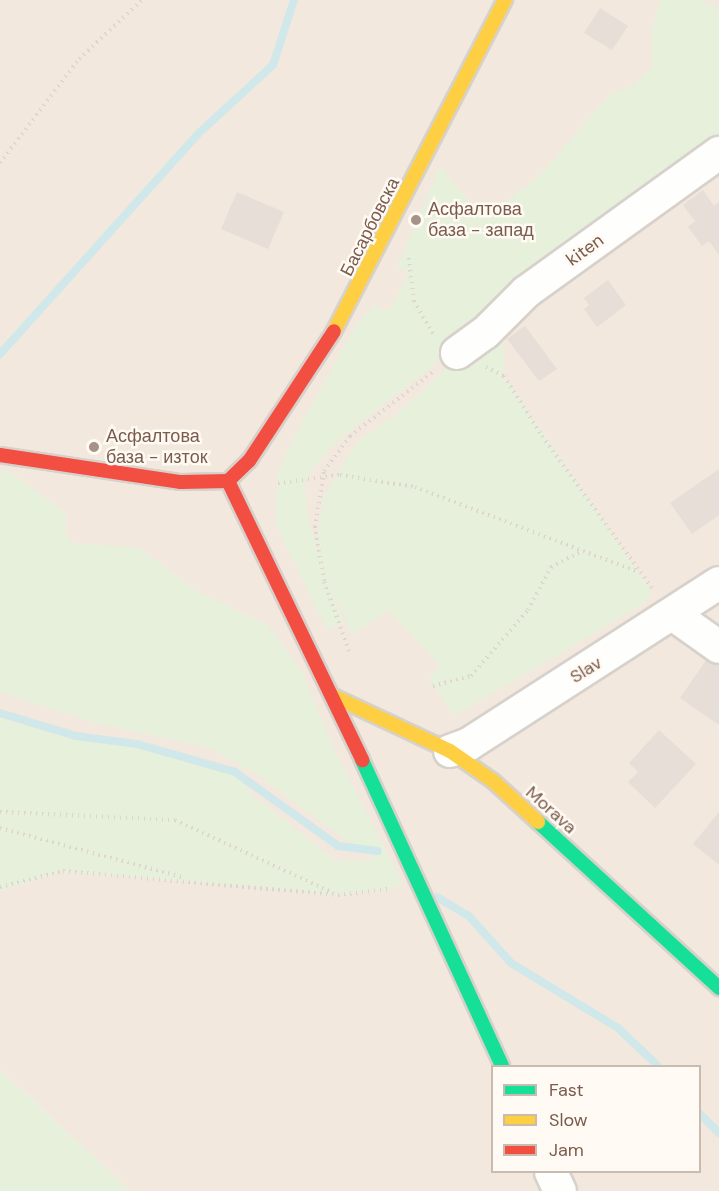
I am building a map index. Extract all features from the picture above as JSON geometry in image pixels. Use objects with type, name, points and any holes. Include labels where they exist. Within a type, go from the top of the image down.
[{"type":"street","name":"Басарбовска","points":[[228,481],[249,460],[306,379],[364,279],[505,0]]},
{"type":"street","name":"kiten","points":[[457,353],[485,333],[526,292],[719,153]]},
{"type":"street","points":[[0,455],[182,482],[228,481],[333,696],[502,1065]]},
{"type":"street","name":"Slav","points":[[450,751],[469,744],[674,615],[719,583]]},
{"type":"street","points":[[674,615],[719,647]]},
{"type":"street","name":"Morava","points":[[333,696],[450,751],[501,788],[719,988]]},
{"type":"street","points":[[551,1173],[560,1191]]},
{"type":"path","points":[[0,162],[80,59],[142,0]]},
{"type":"path","points":[[409,255],[410,284],[421,315],[437,339],[457,353],[504,376],[637,572],[674,615]]},
{"type":"path","points":[[349,651],[324,581],[315,527],[323,477],[350,436],[457,353]]},
{"type":"path","points":[[278,483],[340,475],[415,487],[637,572]]},
{"type":"path","points":[[433,686],[471,676],[528,610],[551,567],[581,551]]},
{"type":"path","points":[[0,812],[175,820],[338,895]]},
{"type":"path","points":[[0,828],[194,880]]},
{"type":"path","points":[[0,887],[63,871],[194,880],[338,895],[386,890],[415,879]]},
{"type":"shaded area","points":[[0,0],[719,0],[719,1191],[131,1191],[0,1070]]},
{"type":"green space","points":[[660,0],[699,0],[719,8],[719,153],[511,303],[467,320],[433,366],[342,437],[313,468],[304,484],[308,520],[344,624],[326,628],[275,522],[278,471],[295,435],[359,321],[375,305],[388,311],[397,296],[408,273],[397,267],[440,166],[480,214],[511,198],[540,175],[608,96],[634,85],[652,66],[652,31]]},
{"type":"green space","points":[[503,313],[504,376],[652,592],[644,604],[453,716],[429,677],[440,665],[388,610],[352,635],[328,578],[317,540],[324,496],[357,442],[402,410]]},
{"type":"green space","points":[[0,470],[10,472],[66,513],[66,534],[72,543],[140,548],[196,591],[268,625],[301,670],[332,745],[403,884],[386,890],[338,895],[63,871],[0,892],[0,713],[76,736],[138,744],[235,772],[251,794],[336,861],[375,861],[259,776],[210,748],[96,723],[0,692]]},
{"type":"green space","points":[[0,1070],[131,1191],[0,1191]]},
{"type":"building","points":[[600,8],[628,26],[612,50],[584,33]]},
{"type":"building","points":[[703,190],[714,206],[719,202],[719,255],[709,241],[702,246],[688,227],[695,221],[683,205]]},
{"type":"building","points":[[237,192],[284,212],[268,249],[221,229]]},
{"type":"building","points":[[608,280],[626,305],[597,327],[584,309],[589,305],[584,298]]},
{"type":"building","points":[[525,326],[557,369],[539,381],[507,339]]},
{"type":"building","points":[[719,469],[719,515],[692,534],[670,503]]},
{"type":"building","points":[[706,660],[719,665],[719,725],[680,698]]},
{"type":"building","points":[[659,730],[696,764],[655,808],[628,782],[638,772],[629,763]]},
{"type":"building","points":[[719,812],[719,865],[693,844]]},
{"type":"waterway","points":[[0,354],[199,133],[273,65],[294,0]]},
{"type":"waterway","points":[[0,713],[76,736],[137,744],[235,772],[338,846],[378,851]]},
{"type":"waterway","points":[[437,897],[469,916],[511,963],[618,1028],[657,1065]]},
{"type":"waterway","points":[[701,1115],[719,1133]]},
{"type":"traffic: fast","points":[[362,760],[502,1065]]},
{"type":"traffic: fast","points":[[538,822],[719,988]]},
{"type":"traffic: slow","points":[[334,331],[505,0]]},
{"type":"traffic: slow","points":[[333,696],[450,751],[493,781],[538,822]]},
{"type":"traffic: jam","points":[[0,455],[181,482],[228,481],[249,461],[334,331]]},
{"type":"traffic: jam","points":[[228,481],[362,760]]},
{"type":"place","name":"Асфалтова база - запад","points":[[416,220]]},
{"type":"place","name":"Асфалтова база - изток","points":[[94,447]]}]
